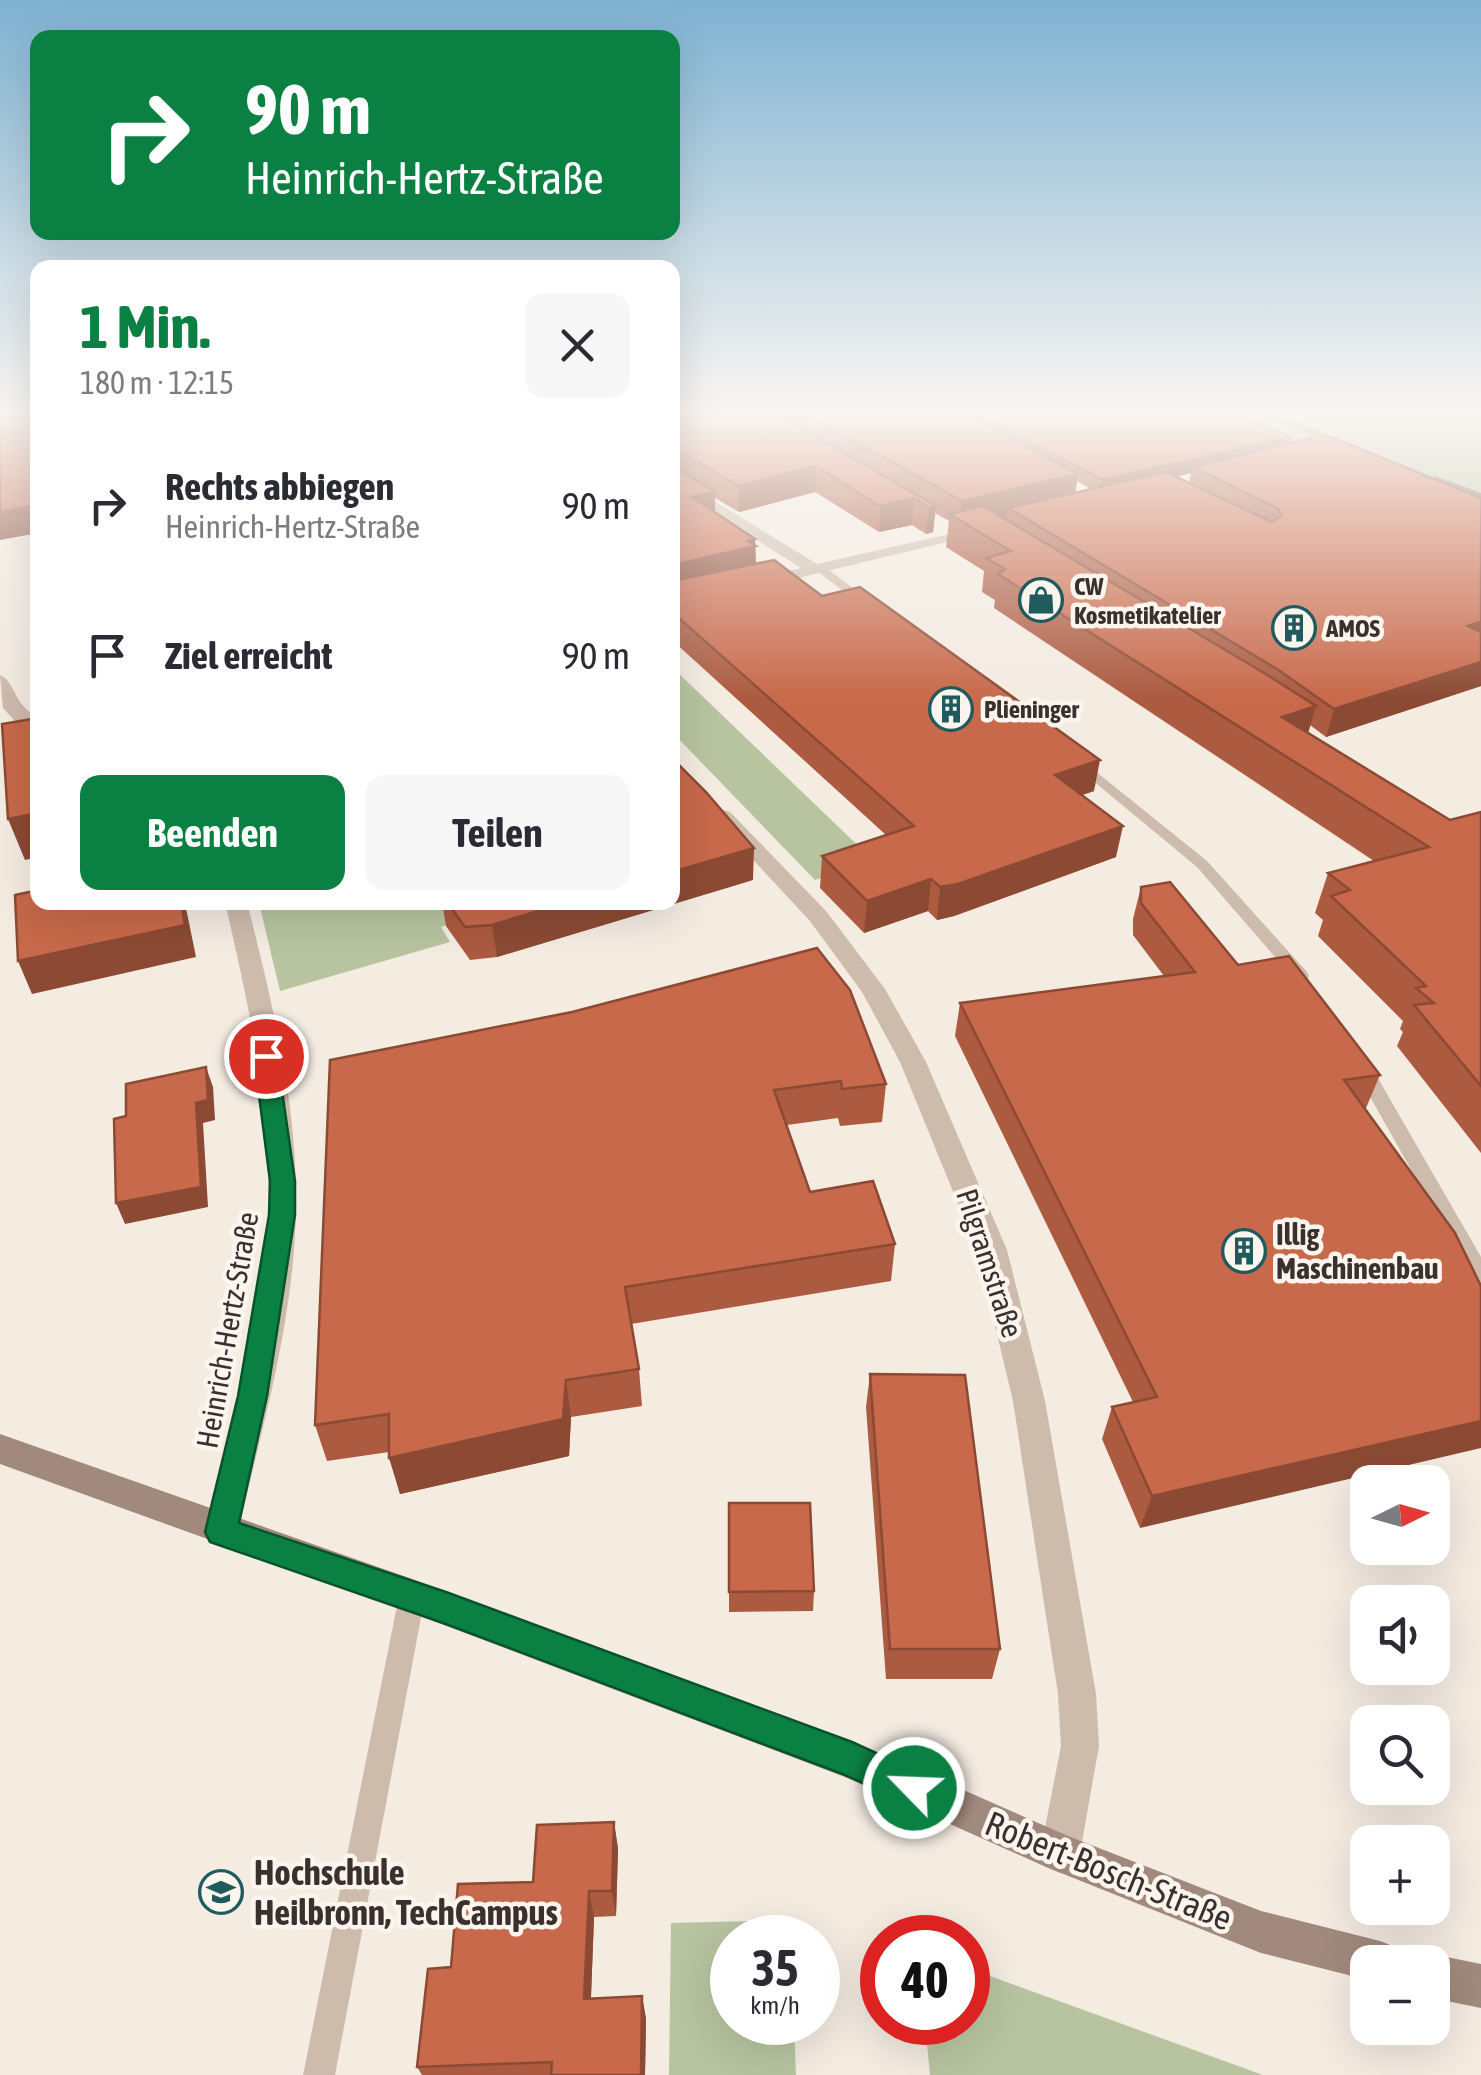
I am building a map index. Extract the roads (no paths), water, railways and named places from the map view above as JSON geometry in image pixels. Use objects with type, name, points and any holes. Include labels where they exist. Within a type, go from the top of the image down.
[{"type":"street","points":[[714,506],[818,569]]},
{"type":"street","points":[[943,528],[959,537]]},
{"type":"street","points":[[744,586],[984,531],[1001,542]]},
{"type":"street","points":[[0,680],[8,706],[30,721]]},
{"type":"street","name":"Pilgramstraße","points":[[699,790],[818,916],[872,989],[912,1062],[992,1250],[1029,1401],[1077,1694],[1080,1746],[1060,1853]]},
{"type":"street","name":"Heinrich-Hertz-Straße","points":[[221,1532],[252,1396],[282,1215],[283,1181],[273,1094],[238,910]]},
{"type":"street","name":"Robert-Bosch-Straße","points":[[0,1449],[221,1532],[412,1596],[852,1760],[1060,1853],[1261,1932],[1350,1954]]},
{"type":"street","points":[[1450,1980],[1481,1986]]},
{"type":"lane","points":[[818,569],[877,611]]},
{"type":"lane","points":[[1063,750],[1161,826],[1202,864],[1275,943],[1314,994]]},
{"type":"lane","points":[[1352,1051],[1481,1276]]},
{"type":"lane","points":[[319,2075],[412,1596]]},
{"type":"place","name":"CW Kosmetikatelier","points":[[1041,600]]},
{"type":"place","name":"AMOS","points":[[1294,628]]},
{"type":"place","name":"Plieninger","points":[[951,709]]},
{"type":"place","name":"Illig Maschinenbau","points":[[1244,1251]]},
{"type":"place","name":"Hochschule Heilbronn, TechCampus","points":[[221,1892]]}]
